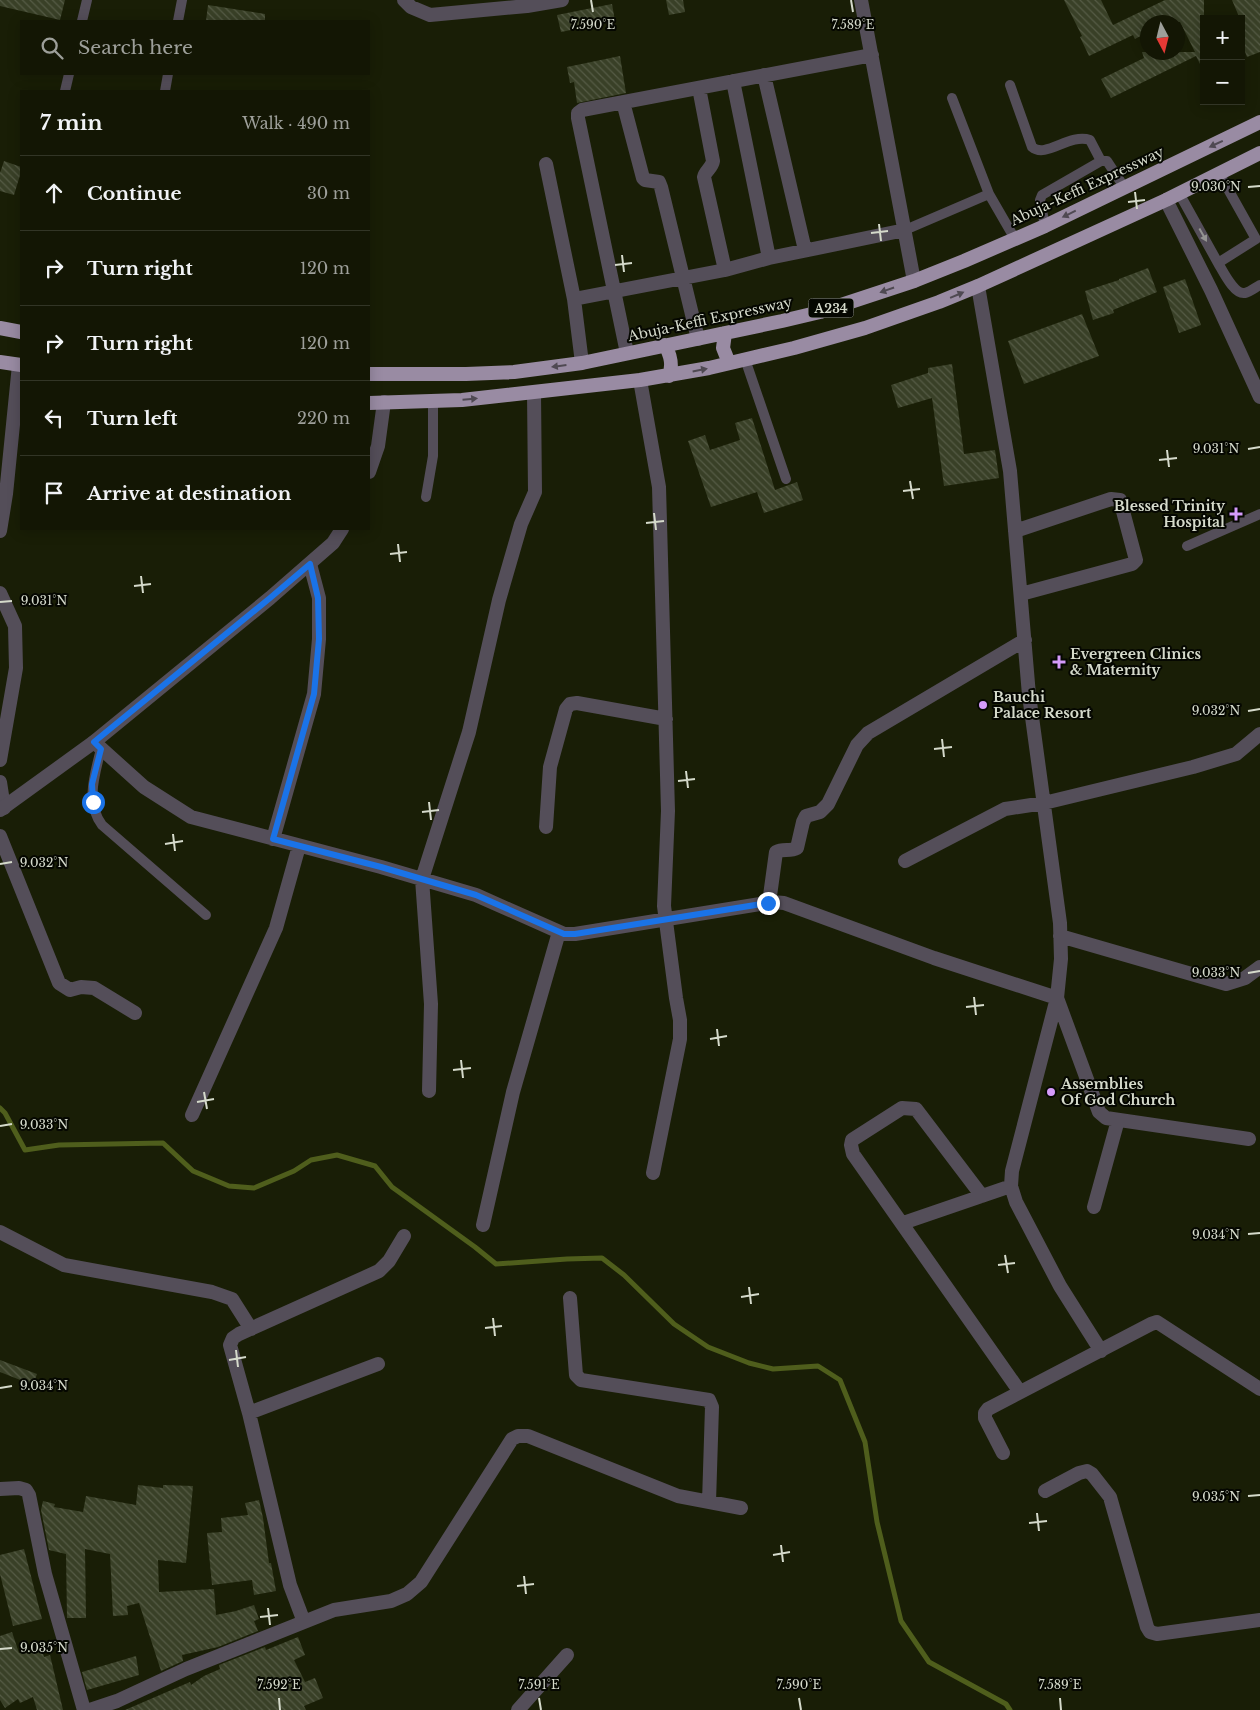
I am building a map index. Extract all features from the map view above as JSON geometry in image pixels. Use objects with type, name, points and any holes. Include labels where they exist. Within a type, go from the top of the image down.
[{"type":"highway","name":"Abuja-Keffi Expressway","points":[[370,374],[514,372],[582,363],[820,312],[914,281],[1015,239],[1260,122]]},
{"type":"highway","name":"A234","points":[[370,403],[462,400],[640,380],[669,376],[794,348],[865,328],[978,286],[1166,200],[1260,153]]},
{"type":"highway","points":[[0,328],[20,332]]},
{"type":"highway","points":[[725,333],[723,348],[729,363]]},
{"type":"highway","points":[[665,346],[672,368],[669,376]]},
{"type":"highway","points":[[0,362],[20,365]]},
{"type":"street","points":[[408,4],[430,15],[527,6],[562,0]]},
{"type":"street","points":[[861,0],[914,281]]},
{"type":"street","points":[[627,353],[578,113],[582,110],[872,55]]},
{"type":"street","points":[[764,76],[805,250]]},
{"type":"street","points":[[733,81],[769,258]]},
{"type":"street","points":[[699,88],[713,161],[704,177],[725,270]]},
{"type":"street","points":[[623,102],[643,178],[659,182],[698,339]]},
{"type":"street","points":[[546,164],[574,299],[582,363]]},
{"type":"street","points":[[1166,200],[1211,290],[1260,397]]},
{"type":"street","points":[[574,299],[683,279],[805,250],[905,230]]},
{"type":"street","points":[[978,286],[1010,471],[1029,695],[1060,922],[1062,959],[1057,998],[1012,1171],[1012,1186],[1016,1202],[1056,1277],[1100,1351]]},
{"type":"street","points":[[0,531],[6,494],[20,365]]},
{"type":"street","points":[[640,380],[659,487],[668,811],[664,906],[680,1020],[680,1030],[653,1173]]},
{"type":"street","points":[[429,1091],[431,1004],[422,879],[469,732],[499,600],[521,524],[534,492],[534,393]]},
{"type":"street","points":[[370,469],[378,446],[384,402]]},
{"type":"street","points":[[1015,531],[1117,498],[1120,500],[1136,560],[1132,564],[1020,594]]},
{"type":"street","points":[[0,782],[2,809],[97,746],[310,564],[333,543],[341,530]]},
{"type":"street","points":[[273,839],[314,694],[319,639],[318,598],[310,564]]},
{"type":"street","points":[[0,593],[15,626],[16,668],[0,760]]},
{"type":"street","points":[[768,903],[776,852],[781,849],[793,851],[797,848],[802,822],[806,816],[820,812],[828,804],[857,745],[868,733],[1025,640]]},
{"type":"street","points":[[546,827],[550,767],[566,709],[570,704],[577,703],[666,719]]},
{"type":"street","points":[[905,861],[1005,809],[1044,803],[1193,768],[1236,754],[1260,734]]},
{"type":"street","points":[[97,746],[144,787],[191,817],[476,895],[564,934],[575,934],[768,903],[784,903],[934,958],[1057,998]]},
{"type":"street","points":[[0,836],[59,982],[70,990],[94,988],[135,1013]]},
{"type":"street","points":[[192,1116],[276,928],[299,846]]},
{"type":"street","points":[[483,1224],[513,1092],[559,932]]},
{"type":"street","points":[[1060,936],[1226,984],[1245,978],[1260,967]]},
{"type":"street","points":[[1057,998],[1099,1112],[1106,1118],[1249,1139]]},
{"type":"street","points":[[982,1196],[916,1109],[902,1108],[852,1140],[851,1145],[854,1154],[1020,1392]]},
{"type":"street","points":[[1094,1207],[1118,1120]]},
{"type":"street","points":[[903,1223],[1012,1186]]},
{"type":"street","points":[[0,1232],[64,1265],[212,1292],[232,1299],[251,1329]]},
{"type":"street","points":[[304,1622],[290,1586],[249,1413],[230,1345],[233,1338],[251,1329],[379,1271],[389,1262],[404,1236]]},
{"type":"street","points":[[570,1298],[576,1376],[581,1380],[709,1400],[712,1407],[709,1502]]},
{"type":"street","points":[[1003,1453],[985,1418],[985,1413],[988,1410],[1157,1322],[1260,1389]]},
{"type":"street","points":[[249,1413],[378,1364]]},
{"type":"street","points":[[90,1710],[117,1701],[186,1669],[334,1610],[391,1601],[407,1594],[421,1582],[512,1439],[518,1436],[528,1436],[678,1496],[741,1508]]},
{"type":"street","points":[[1045,1491],[1078,1473],[1087,1471],[1092,1474],[1110,1497],[1150,1632],[1157,1634],[1260,1620]]},
{"type":"street","points":[[0,1489],[19,1488],[26,1490],[28,1495],[45,1574],[84,1710]]},
{"type":"street","points":[[518,1710],[567,1656]]},
{"type":"lane","points":[[82,20],[87,0]]},
{"type":"lane","points":[[178,20],[182,0]]},
{"type":"lane","points":[[65,90],[69,75]]},
{"type":"lane","points":[[165,90],[168,75]]},
{"type":"lane","points":[[1010,86],[1032,146],[1036,150],[1044,151],[1075,138],[1083,138],[1090,140],[1101,161]]},
{"type":"lane","points":[[952,98],[989,194],[1015,239]]},
{"type":"lane","points":[[1045,226],[1040,200],[1042,194],[1101,161],[1107,161],[1124,187]]},
{"type":"lane","points":[[1218,263],[1258,243],[1219,173]]},
{"type":"lane","points":[[1179,192],[1218,263],[1235,289],[1245,293],[1260,285]]},
{"type":"lane","points":[[905,230],[989,194]]},
{"type":"lane","points":[[745,360],[786,479]]},
{"type":"lane","points":[[426,497],[432,456],[433,401]]},
{"type":"lane","points":[[1187,546],[1260,514]]},
{"type":"lane","points":[[97,746],[92,784],[96,816],[102,825],[206,915]]},
{"type":"building","points":[[0,0],[65,0],[60,20],[0,6]]},
{"type":"building","points":[[666,0],[683,0],[685,12],[669,15]]},
{"type":"building","points":[[1064,0],[1101,0],[1113,25],[1165,0],[1204,0],[1204,15],[1200,15],[1200,64],[1196,56],[1111,98],[1101,79],[1140,60],[1185,60],[1185,52],[1195,52],[1185,32],[1185,15],[1140,15],[1140,36],[1135,39],[1133,35],[1089,56],[1080,37],[1082,36]]},
{"type":"building","points":[[1232,0],[1260,0],[1260,52],[1247,57],[1245,52],[1245,15],[1238,15]]},
{"type":"building","points":[[612,4],[615,21],[561,32],[557,15]]},
{"type":"building","points":[[208,5],[265,14],[265,20],[206,20]]},
{"type":"building","points":[[620,56],[626,93],[577,103],[574,82],[570,83],[567,67]]},
{"type":"building","points":[[4,161],[20,167],[20,175],[14,195],[0,191],[0,173]]},
{"type":"building","points":[[1148,268],[1157,292],[1113,310],[1114,313],[1093,320],[1085,291]]},
{"type":"building","points":[[1185,279],[1201,325],[1179,333],[1163,287]]},
{"type":"building","points":[[1082,314],[1099,356],[1024,384],[1008,341]]},
{"type":"building","points":[[952,364],[964,454],[995,450],[999,478],[944,486],[932,398],[898,408],[891,385],[928,373],[928,368]]},
{"type":"building","points":[[752,418],[775,490],[797,482],[803,500],[764,513],[757,492],[711,507],[688,441],[705,435],[710,450],[740,440],[735,423]]},
{"type":"building","points":[[0,1360],[37,1374],[33,1385],[0,1372]]},
{"type":"building","points":[[138,1485],[163,1488],[163,1485],[193,1486],[186,1563],[158,1560],[159,1592],[214,1589],[216,1615],[254,1605],[259,1619],[254,1621],[258,1631],[218,1647],[182,1655],[183,1661],[161,1671],[139,1603],[127,1606],[128,1615],[113,1616],[110,1554],[85,1549],[86,1618],[67,1618],[66,1554],[49,1550],[41,1510],[43,1501],[55,1504],[54,1507],[83,1512],[86,1496],[136,1505]]},
{"type":"building","points":[[259,1500],[269,1563],[271,1563],[276,1591],[254,1595],[252,1580],[212,1585],[207,1533],[222,1532],[221,1518],[248,1515],[245,1503]]},
{"type":"building","points":[[24,1549],[42,1619],[13,1626],[0,1574],[0,1555]]},
{"type":"building","points":[[12,1632],[19,1653],[41,1647],[44,1657],[50,1655],[63,1710],[37,1710],[33,1697],[20,1703],[18,1699],[5,1708],[0,1700],[0,1636]]},
{"type":"building","points":[[298,1637],[305,1655],[294,1660],[305,1682],[315,1678],[323,1698],[304,1706],[306,1710],[125,1710],[190,1682],[191,1685],[204,1676],[220,1669],[219,1665],[265,1647],[266,1650]]},
{"type":"building","points":[[136,1656],[139,1675],[87,1690],[82,1672]]},
{"type":"waterway","points":[[0,1108],[5,1113],[25,1150],[59,1145],[163,1143],[193,1171],[229,1186],[254,1188],[294,1171],[311,1160],[337,1155],[375,1166],[392,1187],[496,1264],[602,1258],[624,1275],[674,1324],[708,1347],[749,1363],[773,1369],[818,1366],[840,1380],[865,1442],[877,1522],[901,1621],[929,1662],[1006,1704],[1010,1710]]},
{"type":"place","name":"Blessed Trinity Hospital","points":[[1236,514]]},
{"type":"place","name":"Evergreen Clinics & Maternity","points":[[1059,662]]},
{"type":"place","name":"Bauchi Palace Resort","points":[[983,705]]},
{"type":"place","name":"Assemblies Of God Church","points":[[1051,1092]]},
{"type":"route","points":[[93,802],[92,784],[101,749],[94,742],[310,564],[318,598],[319,639],[314,694],[273,839],[381,867],[476,895],[564,934],[575,934],[768,903]]}]
